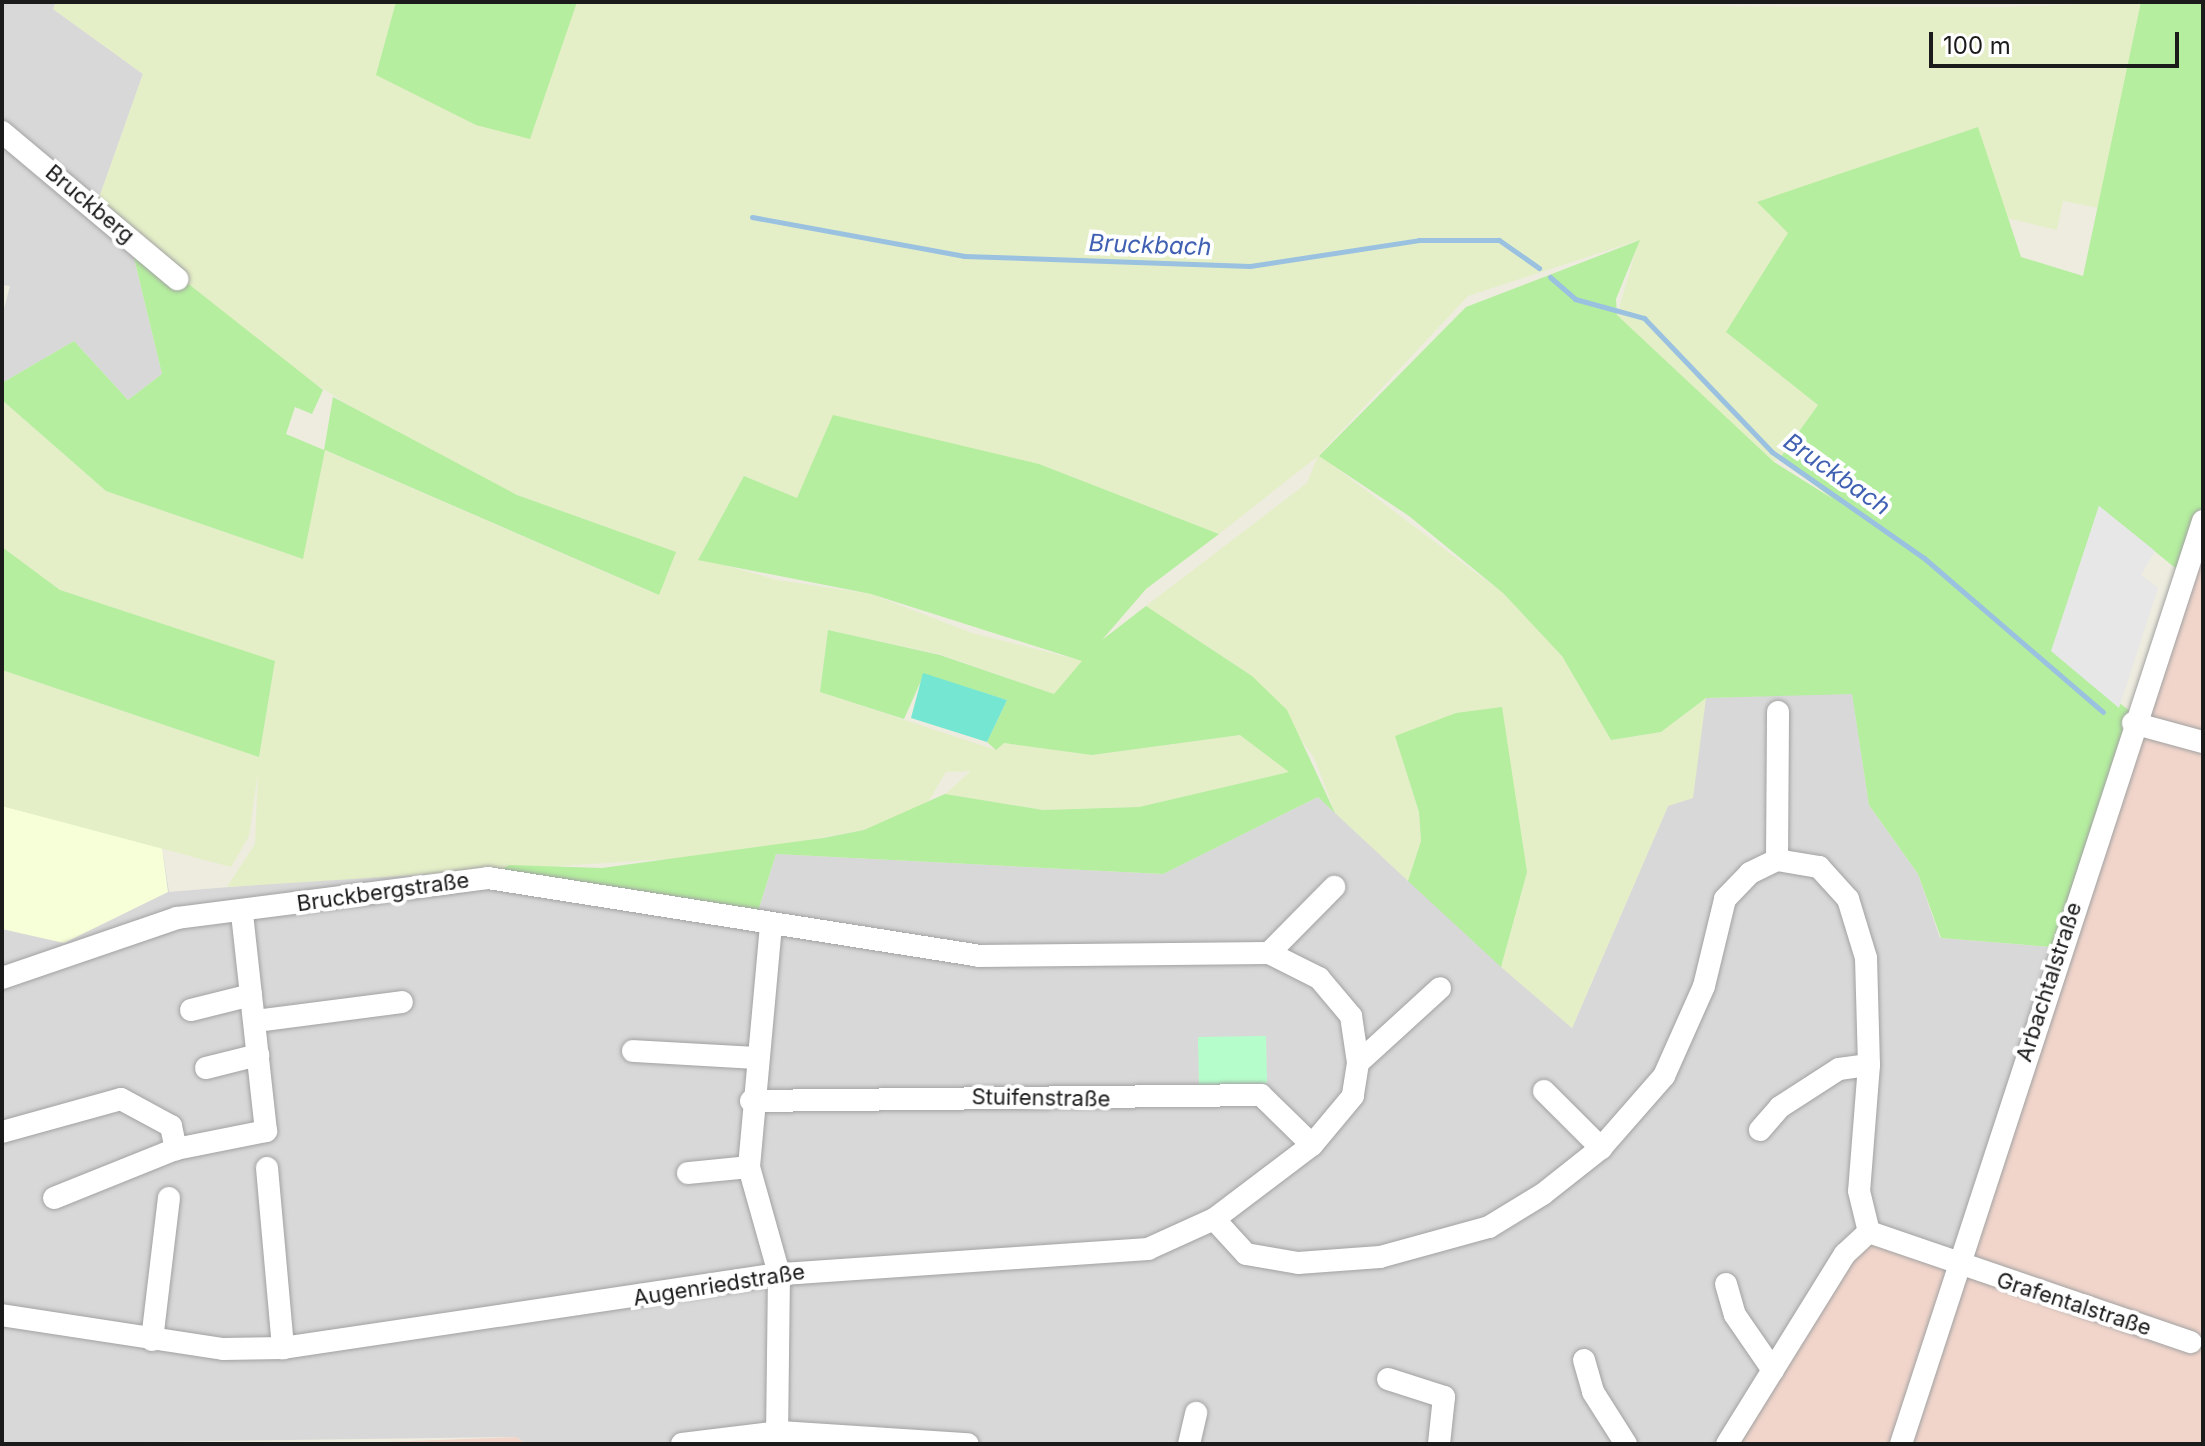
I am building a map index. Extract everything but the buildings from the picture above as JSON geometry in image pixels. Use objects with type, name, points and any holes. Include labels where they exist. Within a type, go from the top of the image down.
[{"type":"street","name":"Bruckberg","points":[[2,132],[177,279]]},
{"type":"street","name":"Arbachtalstraße","points":[[1901,1444],[2133,723],[2203,521]]},
{"type":"street","points":[[1777,860],[1778,712]]},
{"type":"street","points":[[2133,723],[2203,742]]},
{"type":"street","points":[[1214,1219],[1246,1254],[1298,1263],[1432,1248],[1489,1227],[1601,1148],[1664,1076],[1704,986],[1725,899],[1750,873],[1777,860],[1819,867],[1848,899],[1866,958],[1869,1065],[1859,1191],[1869,1232],[1845,1254],[1727,1444]]},
{"type":"street","name":"Bruckbergstraße","points":[[2,978],[177,918],[242,913],[488,878],[771,925]]},
{"type":"street","points":[[1269,953],[1334,887]]},
{"type":"street","points":[[54,1198],[176,1149],[266,1131],[242,913]]},
{"type":"street","points":[[771,925],[754,1058],[749,1167],[779,1274],[779,1438]]},
{"type":"street","name":"Augenriedstraße","points":[[2,1315],[152,1340],[283,1348],[779,1274],[1148,1249],[1214,1219],[1312,1145],[1353,1096],[1358,1063],[1351,1016],[1319,978],[1269,953],[978,956],[771,925]]},
{"type":"street","points":[[1358,1063],[1440,988]]},
{"type":"street","points":[[191,1010],[251,995]]},
{"type":"street","points":[[256,1021],[402,1002]]},
{"type":"street","points":[[633,1051],[754,1058]]},
{"type":"street","points":[[206,1068],[258,1055]]},
{"type":"street","points":[[1760,1130],[1780,1107],[1839,1069],[1869,1065]]},
{"type":"street","points":[[1544,1091],[1601,1148]]},
{"type":"street","name":"Stuifenstraße","points":[[751,1101],[1261,1095],[1312,1145]]},
{"type":"street","points":[[2,1132],[121,1099],[171,1126],[176,1149]]},
{"type":"street","points":[[688,1173],[749,1167]]},
{"type":"street","points":[[267,1168],[283,1348]]},
{"type":"street","points":[[152,1340],[169,1198]]},
{"type":"street","name":"Grafentalstraße","points":[[1869,1232],[1958,1267],[2191,1342]]},
{"type":"street","points":[[1726,1284],[1735,1315],[1773,1370]]},
{"type":"street","points":[[1584,1360],[1593,1392],[1626,1444]]},
{"type":"street","points":[[1388,1379],[1444,1397],[1439,1444]]},
{"type":"street","points":[[1189,1444],[1196,1413]]},
{"type":"street","points":[[682,1444],[779,1438],[968,1444]]},
{"type":"shaded area","points":[[2,2],[56,2],[53,9],[143,74],[98,201],[129,237],[162,374],[128,400],[74,341],[2,383],[2,316],[10,286],[2,285]]},
{"type":"shaded area","points":[[56,2],[2005,7],[2141,2],[2099,208],[2063,201],[2057,230],[2007,218],[1978,127],[1758,202],[1789,233],[1726,332],[1818,405],[1774,462],[1617,315],[1639,240],[1468,296],[1319,455],[1503,593],[1562,656],[1611,740],[1661,732],[1706,698],[1693,798],[1668,806],[1572,1028],[1501,967],[1527,872],[1395,736],[1419,812],[1421,841],[1408,881],[1335,813],[1314,757],[1252,676],[1146,606],[1307,483],[1318,456],[1219,534],[1039,464],[797,498],[744,476],[699,558],[777,580],[871,594],[972,633],[1083,661],[1054,694],[939,654],[828,630],[820,692],[996,750],[1003,743],[1093,755],[1240,735],[1290,772],[1139,807],[1043,810],[945,794],[971,771],[946,772],[927,804],[907,815],[864,830],[716,856],[227,887],[255,844],[258,771],[249,836],[231,867],[2,806],[2,670],[259,757],[275,662],[60,590],[2,547],[2,400],[106,491],[303,559],[324,450],[658,595],[675,552],[517,495],[409,444],[283,363],[177,279],[98,201],[143,74],[53,9]]},
{"type":"shaded area","points":[[2099,506],[2155,551],[2141,575],[2158,588],[2119,708],[2051,651]]},
{"type":"shaded area","points":[[2203,530],[2203,1444],[1716,1444],[1855,1233],[1954,1271],[2052,947]]},
{"type":"shaded area","points":[[923,673],[1007,700],[987,742],[911,718]]},
{"type":"shaded area","points":[[1852,693],[1869,805],[1918,874],[1940,938],[2052,947],[1954,1272],[1855,1233],[1716,1444],[527,1444],[516,1437],[2,1444],[2,806],[162,847],[169,892],[468,867],[758,911],[776,854],[1163,874],[1318,797],[1572,1028],[1668,806],[1706,698]]},
{"type":"shaded area","points":[[2,806],[162,847],[168,892],[64,943],[2,929]]},
{"type":"shaded area","points":[[516,1437],[527,1444],[332,1444]]},
{"type":"green space","points":[[396,2],[577,2],[530,139],[476,125],[376,75]]},
{"type":"green space","points":[[2141,2],[2203,2],[2203,521],[2184,575],[2099,506],[2052,651],[2135,715],[2052,947],[1941,938],[1918,874],[1869,805],[1852,694],[1706,698],[1661,732],[1611,740],[1562,656],[1503,593],[1409,516],[1319,456],[1466,307],[1640,240],[1616,299],[1617,315],[1774,462],[1833,499],[1780,458],[1818,405],[1726,332],[1788,233],[1757,202],[1978,127],[2021,257],[2083,276]]},
{"type":"green space","points":[[129,237],[323,390],[312,414],[295,407],[286,434],[324,450],[333,397],[517,495],[676,552],[659,595],[325,450],[303,559],[106,491],[2,400],[2,383],[74,341],[128,400],[162,374]]},
{"type":"green space","points":[[833,415],[1039,464],[1219,534],[1146,589],[1102,640],[1146,606],[1252,676],[1287,710],[1335,813],[1318,797],[1163,874],[776,854],[758,911],[499,871],[509,865],[602,868],[823,838],[864,830],[945,794],[1043,810],[1139,807],[1289,772],[1240,735],[1092,755],[1004,743],[996,750],[987,742],[1007,700],[924,674],[904,719],[820,692],[828,630],[940,655],[1054,694],[1082,661],[871,594],[698,560],[744,476],[797,498]]},
{"type":"green space","points":[[2,547],[60,590],[275,661],[259,757],[2,670]]},
{"type":"green space","points":[[1502,707],[1527,872],[1501,967],[1408,881],[1421,841],[1419,812],[1395,736],[1456,713]]},
{"type":"green space","points":[[1266,1036],[1267,1083],[1199,1085],[1198,1037]]},
{"type":"waterway","name":"Bruckbach","points":[[752,217],[964,256],[1250,266],[1419,240],[1499,240],[1539,268]]},
{"type":"waterway","name":"Bruckbach","points":[[1550,277],[1575,299],[1644,318],[1772,452],[1924,558],[2103,712]]}]
